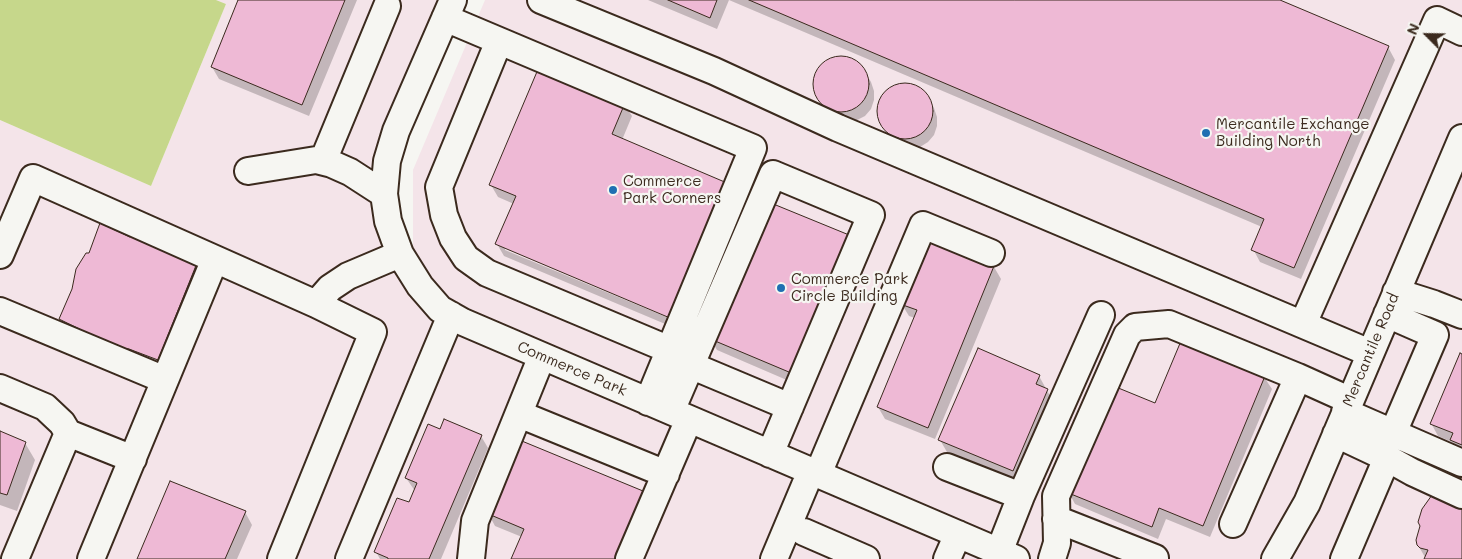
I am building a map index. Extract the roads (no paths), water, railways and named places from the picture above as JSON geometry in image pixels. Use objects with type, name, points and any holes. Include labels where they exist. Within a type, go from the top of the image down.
[{"type":"street","points":[[541,0],[714,71],[847,132],[1370,353]]},
{"type":"street","points":[[323,161],[387,6]]},
{"type":"street","points":[[449,9],[499,40],[753,148],[680,357],[677,414],[666,474],[629,559]]},
{"type":"street","name":"Commerce Park","points":[[449,9],[396,132],[387,161],[384,194],[388,221],[400,254],[420,286],[440,309],[463,322],[1007,555]]},
{"type":"street","points":[[1302,324],[1442,10],[1462,32]]},
{"type":"street","points":[[499,40],[439,187],[444,215],[453,238],[466,258],[487,273],[790,407]]},
{"type":"street","name":"Mercantile Road","points":[[1275,559],[1292,532],[1306,503],[1462,138]]},
{"type":"street","points":[[248,172],[316,160],[323,161],[350,172],[384,194]]},
{"type":"street","points":[[680,357],[773,174],[872,215],[770,454]]},
{"type":"street","points":[[0,254],[33,178],[316,304],[373,332],[281,559]]},
{"type":"street","points":[[774,559],[819,475],[923,225],[991,254]]},
{"type":"street","points":[[316,304],[330,288],[348,276],[400,254]]},
{"type":"street","points":[[91,559],[215,259]]},
{"type":"street","points":[[1392,303],[1459,307]]},
{"type":"street","points":[[1392,303],[1435,335],[1393,433]]},
{"type":"street","points":[[0,311],[165,380]]},
{"type":"street","points":[[1007,555],[1021,496],[1101,314]]},
{"type":"street","points":[[349,559],[451,316]]},
{"type":"street","points":[[1052,559],[1057,543],[1056,496],[1127,335],[1135,327],[1169,324],[1298,377],[1387,458],[1462,495]]},
{"type":"street","points":[[471,559],[475,521],[542,356]]},
{"type":"street","points":[[1233,524],[1298,377]]},
{"type":"street","points":[[0,388],[45,407],[62,423],[68,433],[133,460]]},
{"type":"street","points":[[518,414],[666,474]]},
{"type":"street","points":[[646,559],[677,414]]},
{"type":"street","points":[[1343,416],[1393,433],[1462,463]]},
{"type":"street","points":[[15,559],[68,433]]},
{"type":"street","points":[[1344,559],[1387,458]]},
{"type":"street","points":[[946,467],[1021,496]]},
{"type":"street","points":[[793,559],[804,532],[819,475]]},
{"type":"street","points":[[1056,519],[1155,558]]},
{"type":"street","points":[[804,532],[866,559]]},
{"type":"street","points":[[1263,559],[1292,532]]},
{"type":"street","points":[[947,559],[958,534]]},
{"type":"place","name":"Mercantile Exchange Building North","points":[[1206,133]]},
{"type":"place","name":"Commerce Park Corners","points":[[613,190]]},
{"type":"place","name":"Commerce Park Circle Building","points":[[781,288]]}]
